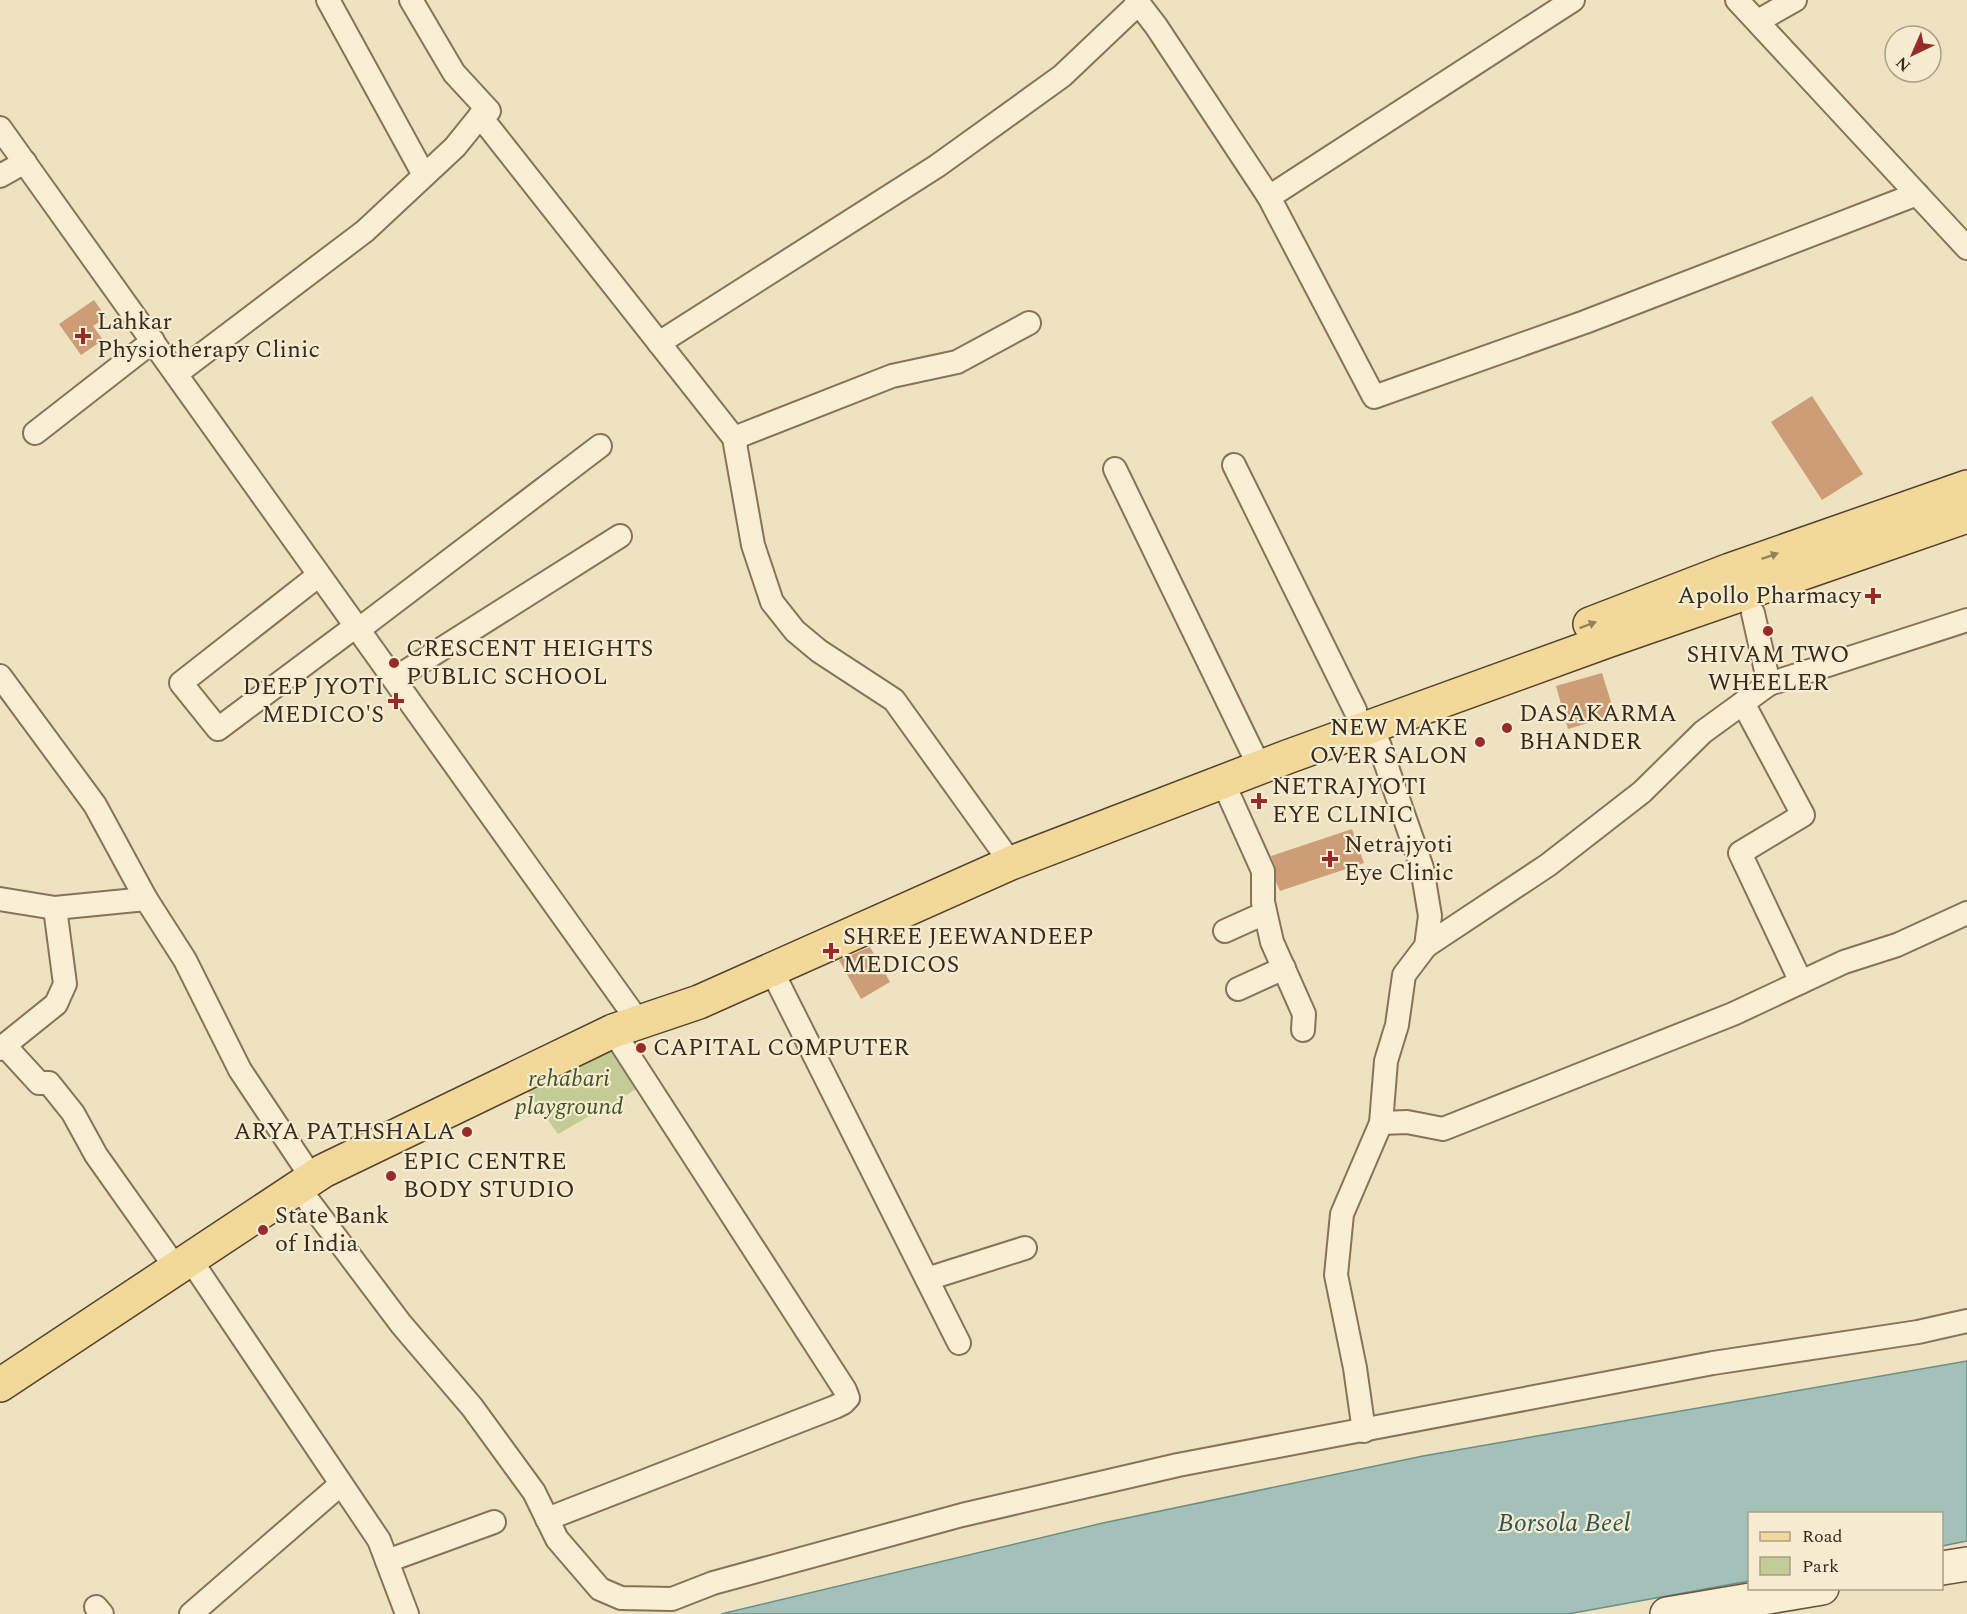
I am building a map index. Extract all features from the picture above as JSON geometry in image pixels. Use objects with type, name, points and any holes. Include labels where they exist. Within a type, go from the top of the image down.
[{"type":"main road","points":[[1347,724],[1730,570],[1967,487]]},
{"type":"main road","points":[[0,1385],[323,1171],[625,1026],[699,1002],[772,971],[1011,862],[1273,763],[1299,738],[1617,637],[1967,516]]},
{"type":"main road","points":[[1273,763],[1320,767],[1378,744],[1967,538]]},
{"type":"street","points":[[328,0],[424,175]]},
{"type":"street","points":[[1269,197],[1573,0]]},
{"type":"street","points":[[1737,0],[1967,248]]},
{"type":"street","points":[[1758,21],[1795,0]]},
{"type":"street","points":[[659,343],[938,166],[1062,76],[1138,2],[1269,197],[1374,397],[1585,322],[1917,194]]},
{"type":"street","points":[[176,374],[365,231],[454,147],[480,116],[489,111],[454,73],[419,3]]},
{"type":"street","points":[[480,116],[734,438],[753,545],[772,602],[795,631],[819,651],[894,700],[1011,862]]},
{"type":"street","points":[[0,128],[394,680],[625,1026],[846,1390],[848,1398],[835,1407],[547,1519]]},
{"type":"street","points":[[0,176],[25,162]]},
{"type":"street","points":[[734,438],[892,376],[957,363],[1029,323]]},
{"type":"street","points":[[35,433],[153,341]]},
{"type":"street","points":[[319,575],[181,683],[219,729],[600,446]]},
{"type":"street","points":[[1234,465],[1347,724]]},
{"type":"street","points":[[1115,469],[1273,763]]},
{"type":"street","points":[[394,680],[620,536]]},
{"type":"street","points":[[1753,613],[1769,684]]},
{"type":"street","points":[[1364,1431],[1355,1368],[1336,1275],[1342,1214],[1381,1123],[1386,1061],[1397,1025],[1404,975],[1426,946],[1548,865],[1642,792],[1703,732],[1769,684],[1967,620]]},
{"type":"street","points":[[0,676],[95,805],[146,899],[185,960],[240,1070],[305,1183],[401,1324],[472,1407],[534,1492],[557,1539],[600,1589],[621,1598],[672,1599],[713,1583],[962,1515],[1178,1465],[1713,1363],[1918,1332],[1967,1321]]},
{"type":"street","points":[[1743,703],[1803,814],[1740,853],[1801,982]]},
{"type":"street","points":[[1378,744],[1422,868],[1430,915],[1426,946]]},
{"type":"street","points":[[1223,782],[1263,871],[1263,902],[1272,942],[1304,1014],[1303,1030]]},
{"type":"street","points":[[0,899],[55,908],[146,899]]},
{"type":"street","points":[[55,908],[65,984],[56,1004],[2,1047],[39,1083],[49,1083],[73,1113],[96,1155],[183,1264],[341,1484],[379,1539],[407,1614]]},
{"type":"street","points":[[1225,931],[1266,913]]},
{"type":"street","points":[[1381,1123],[1407,1122],[1443,1129],[1733,1014],[1844,962],[1897,945],[1967,913]]},
{"type":"street","points":[[1238,989],[1284,968]]},
{"type":"street","points":[[772,971],[959,1343]]},
{"type":"street","points":[[927,1279],[1025,1248]]},
{"type":"street","points":[[191,1614],[341,1484]]},
{"type":"street","points":[[387,1561],[494,1522]]},
{"type":"street","points":[[1943,1568],[1967,1564]]},
{"type":"street","points":[[1667,1614],[1759,1607],[1815,1590]]},
{"type":"green space","name":"rehabari playground","points":[[609,1038],[640,1087],[558,1134],[521,1082]]},
{"type":"water","name":"Borsola Beel","points":[[1967,1361],[1967,1541],[1943,1546],[1943,1512],[1748,1512],[1748,1581],[1568,1614],[721,1614],[1103,1523],[1423,1456]]},
{"type":"building","points":[[94,300],[106,317],[93,326],[103,340],[81,355],[59,324]]},
{"type":"building","points":[[1812,396],[1863,474],[1822,500],[1771,422]]},
{"type":"building","points":[[1602,673],[1615,715],[1568,729],[1556,686]]},
{"type":"building","points":[[1352,829],[1364,863],[1280,891],[1271,856]]},
{"type":"building","points":[[870,947],[890,982],[861,999],[839,960]]},
{"type":"place","name":"Lahkar Physiotherapy Clinic","points":[[83,336]]},
{"type":"place","name":"Apollo Pharmacy","points":[[1873,596]]},
{"type":"place","name":"SHIVAM TWO WHEELER","points":[[1768,631]]},
{"type":"place","name":"CRESCENT HEIGHTS PUBLIC SCHOOL","points":[[394,663]]},
{"type":"place","name":"DEEP JYOTI MEDICO'S","points":[[396,701]]},
{"type":"place","name":"DASAKARMA BHANDER","points":[[1507,728]]},
{"type":"place","name":"NEW MAKE OVER SALON","points":[[1480,742]]},
{"type":"place","name":"NETRAJYOTI EYE CLINIC","points":[[1259,801]]},
{"type":"place","name":"Netrajyoti Eye Clinic","points":[[1330,859]]},
{"type":"place","name":"SHREE JEEWANDEEP MEDICOS","points":[[831,951]]},
{"type":"place","name":"CAPITAL COMPUTER","points":[[641,1048]]},
{"type":"place","name":"ARYA PATHSHALA","points":[[467,1132]]},
{"type":"place","name":"EPIC CENTRE BODY STUDIO","points":[[391,1176]]},
{"type":"place","name":"State Bank of India","points":[[263,1230]]}]
